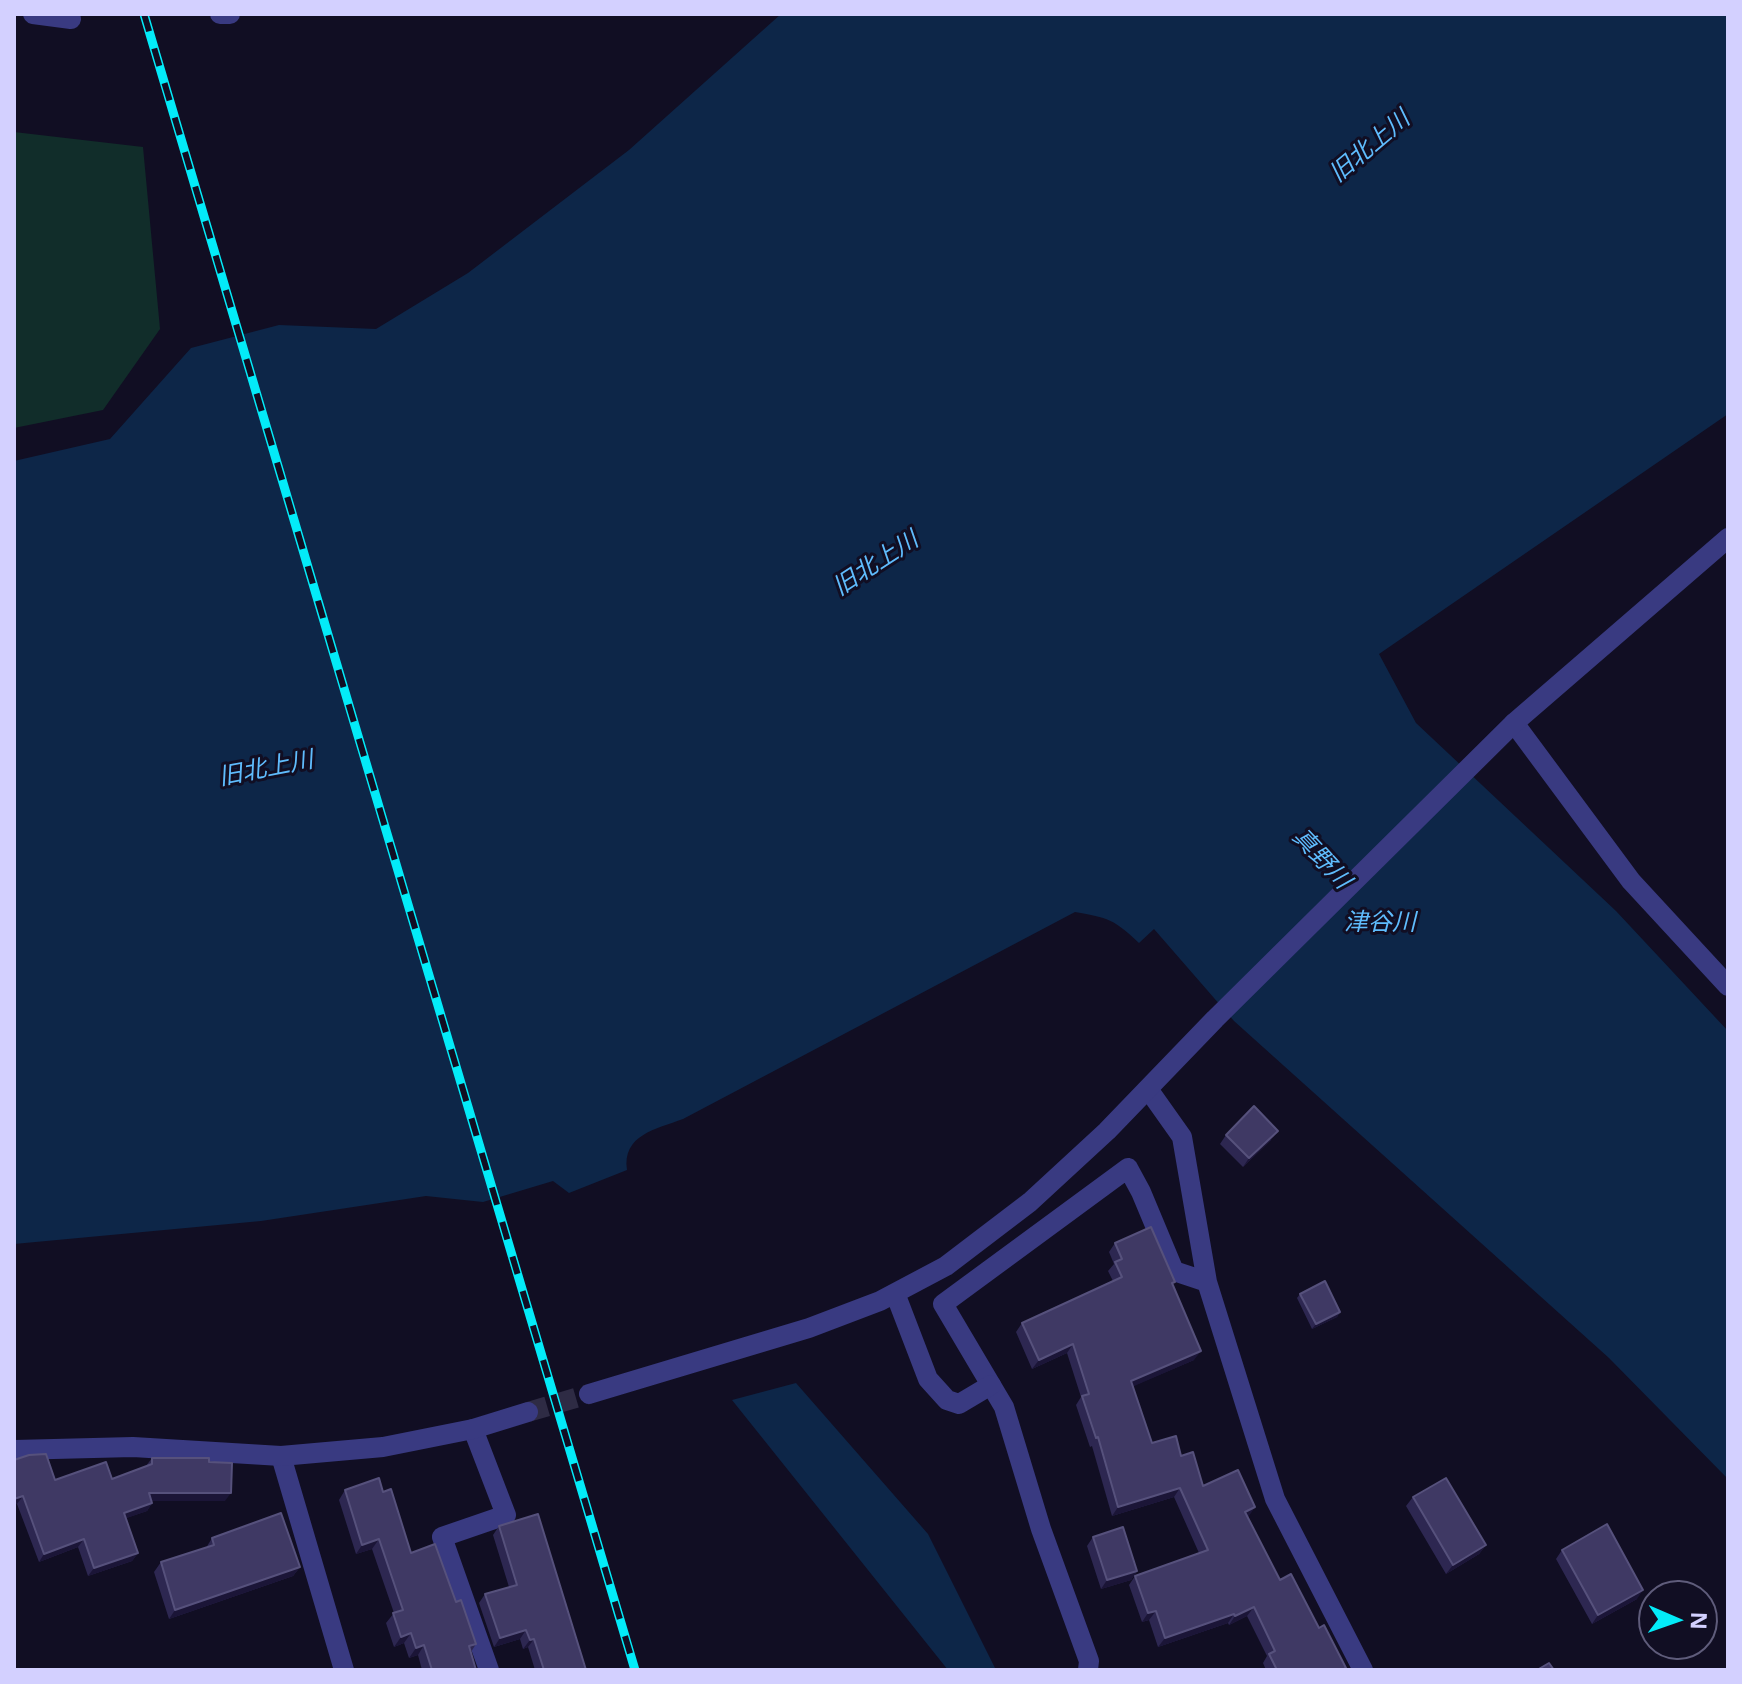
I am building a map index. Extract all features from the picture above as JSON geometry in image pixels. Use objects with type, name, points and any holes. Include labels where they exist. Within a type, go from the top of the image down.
[{"type":"street","points":[[33,14],[71,19],[69,14]]},
{"type":"street","points":[[220,14],[230,14]]},
{"type":"street","points":[[589,1394],[809,1328],[895,1293],[946,1266],[1030,1202],[1107,1131],[1215,1019],[1514,723],[1728,538]]},
{"type":"street","points":[[1514,723],[1631,881],[1728,986]]},
{"type":"street","points":[[1148,1089],[1182,1137],[1207,1282],[1275,1499],[1363,1670]]},
{"type":"street","points":[[1088,1670],[1089,1661],[1041,1529],[1004,1407],[943,1304],[1128,1168],[1174,1271],[1207,1282]]},
{"type":"street","points":[[895,1293],[928,1379],[947,1400],[959,1404],[991,1385]]},
{"type":"street","points":[[14,1450],[133,1447],[281,1456],[383,1447],[473,1429],[528,1412]]},
{"type":"street","points":[[473,1429],[506,1515],[442,1537],[489,1670]]},
{"type":"street","points":[[281,1456],[344,1670]]},
{"type":"green space","points":[[14,132],[143,147],[160,329],[103,410],[14,428]]},
{"type":"water","points":[[781,14],[1728,14],[1728,414],[1379,654],[1416,723],[1616,911],[1728,1031],[1728,1479],[1609,1358],[1234,1021],[1154,929],[1139,943],[1110,921],[1075,912],[683,1119],[652,1130],[635,1141],[630,1149],[627,1170],[569,1193],[553,1181],[483,1202],[426,1196],[261,1221],[14,1244],[14,461],[110,439],[191,348],[279,325],[376,329],[468,273],[629,150]]},
{"type":"water","points":[[796,1383],[928,1534],[996,1670],[948,1670],[732,1400]]},
{"type":"building","points":[[1254,1106],[1278,1131],[1249,1158],[1226,1135]]},
{"type":"building","points":[[1151,1227],[1201,1351],[1131,1381],[1152,1443],[1176,1436],[1181,1456],[1193,1452],[1203,1486],[1238,1470],[1255,1507],[1245,1512],[1280,1580],[1291,1574],[1319,1628],[1324,1625],[1346,1668],[1342,1670],[1277,1670],[1269,1654],[1275,1651],[1254,1607],[1165,1638],[1156,1611],[1148,1613],[1135,1576],[1208,1550],[1180,1488],[1118,1507],[1098,1437],[1082,1396],[1089,1394],[1073,1344],[1039,1360],[1022,1323],[1122,1277],[1115,1262],[1122,1259],[1115,1243]]},
{"type":"building","points":[[1325,1281],[1340,1312],[1316,1324],[1300,1294]]},
{"type":"building","points":[[46,1454],[55,1480],[106,1462],[112,1479],[152,1464],[152,1458],[209,1458],[209,1462],[232,1463],[231,1493],[149,1493],[152,1503],[124,1513],[138,1553],[94,1568],[84,1539],[44,1554],[23,1496],[14,1499],[14,1460]]},
{"type":"building","points":[[379,1478],[383,1492],[391,1489],[411,1553],[435,1544],[456,1602],[461,1600],[476,1644],[469,1646],[476,1670],[432,1670],[424,1645],[416,1648],[411,1633],[401,1637],[393,1613],[403,1610],[379,1539],[362,1545],[345,1490]]},
{"type":"building","points":[[1446,1478],[1486,1545],[1453,1565],[1413,1497]]},
{"type":"building","points":[[281,1513],[300,1567],[175,1610],[161,1562],[214,1545],[212,1538]]},
{"type":"building","points":[[538,1514],[586,1670],[544,1670],[534,1639],[530,1640],[526,1630],[500,1638],[485,1594],[517,1585],[499,1526]]},
{"type":"building","points":[[1607,1524],[1638,1581],[1638,1593],[1598,1615],[1562,1550]]},
{"type":"building","points":[[1123,1527],[1137,1571],[1107,1580],[1093,1537]]},
{"type":"building","points":[[1549,1663],[1554,1670],[1537,1670]]},
{"type":"tunnel","points":[[528,1412],[589,1394]]},
{"type":"railway","points":[[144,14],[635,1670]]},
{"type":"water label","name":"旧北上川","points":[[1370,147]]},
{"type":"water label","name":"旧北上川","points":[[876,564]]},
{"type":"water label","name":"旧北上川","points":[[266,769]]},
{"type":"water label","name":"真野川","points":[[1321,859]]},
{"type":"water label","name":"津谷川","points":[[1380,923]]}]
